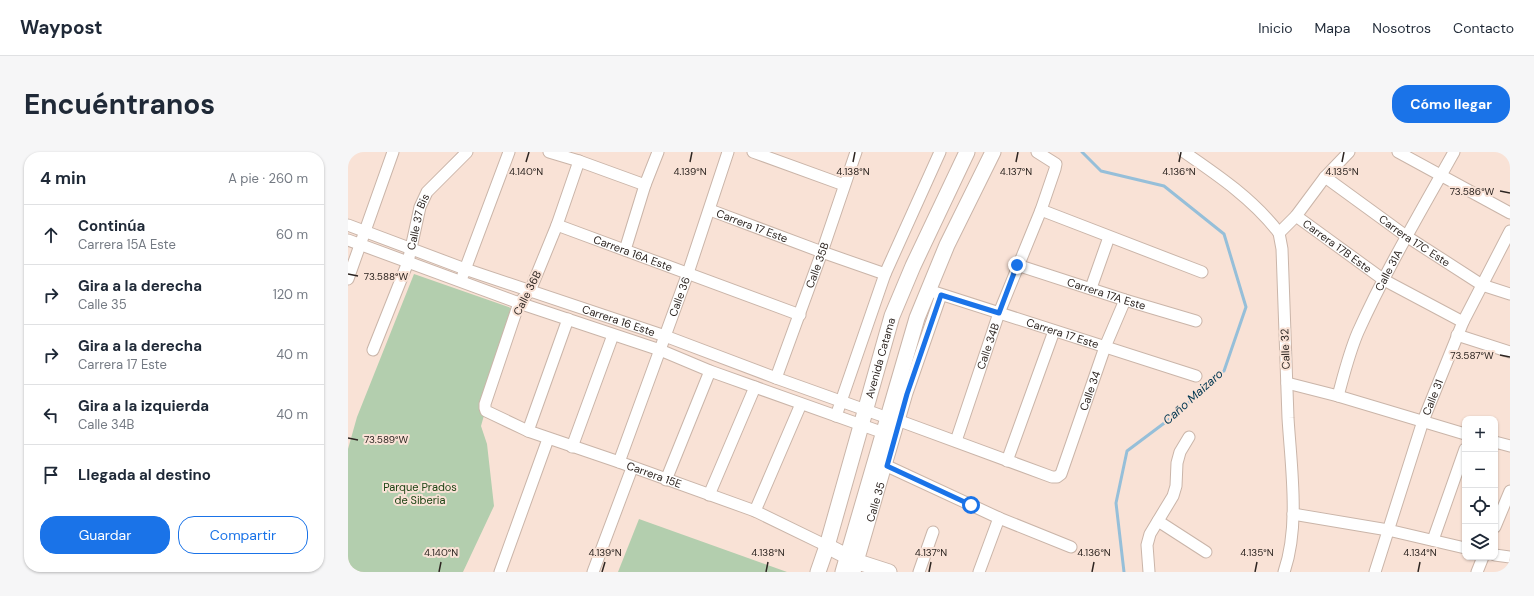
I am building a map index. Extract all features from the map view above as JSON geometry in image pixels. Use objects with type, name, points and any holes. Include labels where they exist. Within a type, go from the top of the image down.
[{"type":"main road","name":"Avenida Catama","points":[[818,572],[827,546],[892,316],[913,266],[967,152]]},
{"type":"main road","points":[[843,572],[854,564],[884,432],[894,419],[918,318],[935,292],[947,245],[992,152]]},
{"type":"main road","points":[[827,546],[854,564],[889,572]]},
{"type":"street","points":[[348,279],[393,152]]},
{"type":"street","name":"Calle 37 Bis","points":[[373,350],[408,262],[419,212],[427,192],[467,152]]},
{"type":"street","points":[[460,280],[509,152]]},
{"type":"street","points":[[549,152],[579,161],[645,185]]},
{"type":"street","points":[[625,250],[645,185],[658,152]]},
{"type":"street","name":"Calle 36","points":[[619,462],[688,273],[728,152]]},
{"type":"street","points":[[753,152],[844,185]]},
{"type":"street","name":"Calle 35B","points":[[776,378],[800,315],[856,152]]},
{"type":"street","points":[[836,416],[885,274],[940,152]]},
{"type":"street","name":"Calle 34B","points":[[956,441],[999,313],[1054,174],[1056,164],[1037,152]]},
{"type":"street","points":[[1186,152],[1237,190],[1270,220],[1279,233],[1296,216],[1325,177],[1349,152]]},
{"type":"street","points":[[1398,152],[1510,213]]},
{"type":"street","name":"Calle 31A","points":[[1338,396],[1350,354],[1358,333],[1406,236],[1454,152]]},
{"type":"street","name":"Calle 36B","points":[[485,404],[519,303],[530,291],[557,225],[579,161]]},
{"type":"street","name":"Carrera 17C Este","points":[[1325,177],[1406,236],[1482,285],[1510,294]]},
{"type":"street","name":"Carrera 17 Este","points":[[710,210],[885,274]]},
{"type":"street","points":[[1041,210],[1202,272]]},
{"type":"street","name":"Carrera 17B Este","points":[[1296,216],[1384,280],[1463,322]]},
{"type":"street","name":"Carrera 16 Este","points":[[348,225],[465,269],[665,336],[776,378],[956,441],[1052,478]]},
{"type":"street","name":"Carrera 16A Este","points":[[557,225],[800,315]]},
{"type":"street","name":"Calle 32","points":[[1279,233],[1282,249],[1293,514],[1290,554],[1284,572]]},
{"type":"street","points":[[1091,288],[1109,237]]},
{"type":"street","name":"Calle 31","points":[[1375,572],[1422,421],[1463,322],[1508,238]]},
{"type":"street","name":"Carrera 16 Este","points":[[348,240],[519,303],[660,350],[710,371],[860,425],[884,432]]},
{"type":"street","name":"Carrera 17A Este","points":[[1017,265],[1196,321]]},
{"type":"street","name":"Carrera 17 Este","points":[[935,292],[1196,376]]},
{"type":"street","name":"Calle 34","points":[[1052,478],[1061,474],[1105,347],[1125,300]]},
{"type":"street","points":[[528,431],[568,319]]},
{"type":"street","points":[[1007,460],[1054,331]]},
{"type":"street","points":[[572,447],[613,335]]},
{"type":"street","points":[[1457,336],[1510,352]]},
{"type":"street","points":[[666,480],[710,371]]},
{"type":"street","points":[[1287,383],[1338,396],[1462,433]]},
{"type":"street","points":[[709,495],[755,387]]},
{"type":"street","name":"Carrera 15E","points":[[485,404],[486,411],[528,431],[755,511],[827,546]]},
{"type":"street","points":[[755,511],[802,404]]},
{"type":"street","name":"Calle 35","points":[[854,564],[887,466],[894,419]]},
{"type":"street","points":[[1149,572],[1147,545],[1150,534],[1173,496],[1176,486],[1177,463],[1180,452],[1189,437]]},
{"type":"street","points":[[500,572],[548,439]]},
{"type":"street","points":[[1498,443],[1510,446]]},
{"type":"street","points":[[1433,540],[1464,452]]},
{"type":"street","points":[[887,466],[999,518],[1071,547]]},
{"type":"street","points":[[593,572],[632,468]]},
{"type":"street","points":[[1496,524],[1510,491]]},
{"type":"street","points":[[1293,514],[1388,530],[1462,547]]},
{"type":"street","points":[[979,572],[999,518]]},
{"type":"street","points":[[1158,521],[1206,552]]},
{"type":"street","points":[[919,572],[933,532]]},
{"type":"street","points":[[1498,555],[1510,557]]},
{"type":"street","points":[[1477,572],[1482,560]]},
{"type":"green space","name":"Parque Prados de Siberia","points":[[414,274],[514,309],[481,426],[487,444],[494,506],[463,572],[348,572],[348,449],[357,417]]},
{"type":"green space","points":[[639,519],[787,572],[618,572]]},
{"type":"waterway","name":"Caño Maizaro","points":[[1082,152],[1101,171],[1164,186],[1224,234],[1246,307],[1224,371],[1171,418],[1127,451],[1116,503],[1124,572]]},
{"type":"route","points":[[971,505],[887,466],[907,394],[941,295],[999,313],[1017,265]]}]
